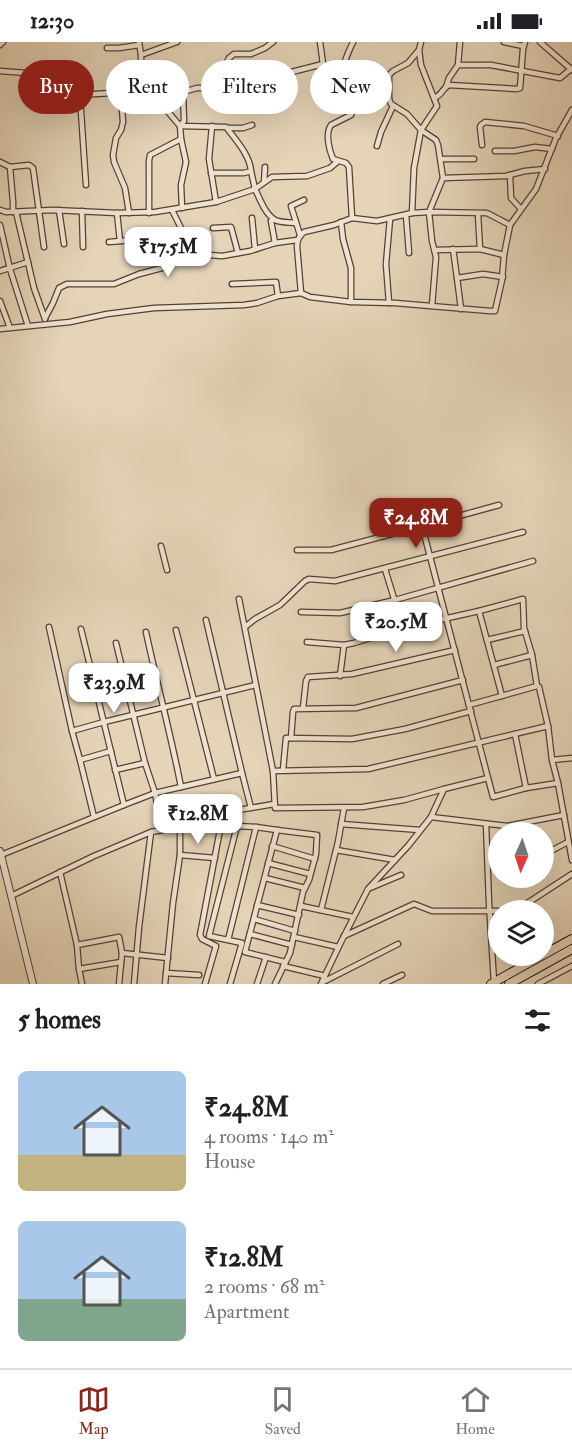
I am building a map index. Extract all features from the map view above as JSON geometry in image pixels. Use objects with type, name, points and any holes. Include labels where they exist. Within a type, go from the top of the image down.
[{"type":"highway","points":[[554,949],[572,939]]},
{"type":"highway","points":[[509,984],[572,949]]},
{"type":"highway","points":[[494,983],[523,966]]},
{"type":"street","points":[[141,55],[177,42]]},
{"type":"street","points":[[180,126],[184,121],[183,92],[197,88],[213,88],[223,77],[225,66],[234,54],[251,54],[273,42]]},
{"type":"street","points":[[320,42],[322,60]]},
{"type":"street","points":[[345,60],[353,42]]},
{"type":"street","points":[[412,213],[414,168],[421,130],[436,106],[421,64],[419,50],[421,42]]},
{"type":"street","points":[[434,98],[440,95],[446,87],[458,65],[460,42]]},
{"type":"street","points":[[446,87],[520,88],[524,44],[504,42]]},
{"type":"street","points":[[458,65],[487,64],[560,78],[571,69],[540,42]]},
{"type":"street","points":[[107,48],[119,48],[139,43],[141,60]]},
{"type":"street","points":[[392,72],[408,63],[419,50]]},
{"type":"street","points":[[0,71],[18,72]]},
{"type":"street","points":[[377,146],[393,106],[407,114],[421,130],[436,140],[438,145],[443,178],[429,212],[436,257],[432,306]]},
{"type":"street","points":[[0,329],[70,322],[107,314],[154,308],[244,305],[301,292],[310,297],[351,302],[495,311],[503,277],[504,255],[510,225],[534,192],[572,110]]},
{"type":"street","points":[[81,114],[86,185]]},
{"type":"street","points":[[122,114],[123,122],[116,138],[113,155],[125,188],[129,213]]},
{"type":"street","points":[[170,114],[180,126],[186,162],[182,186],[182,208]]},
{"type":"street","points":[[351,114],[329,127],[328,133],[331,156],[338,162],[346,163],[349,167],[352,218]]},
{"type":"street","points":[[482,145],[480,127],[485,122],[524,126],[558,136]]},
{"type":"street","points":[[180,126],[240,128],[252,125]]},
{"type":"street","points":[[212,126],[209,159],[216,202]]},
{"type":"street","points":[[228,128],[245,153],[251,167],[255,189],[266,210],[279,221],[296,223]]},
{"type":"street","points":[[149,213],[150,154],[181,139]]},
{"type":"street","points":[[495,151],[538,147],[552,149]]},
{"type":"street","points":[[441,159],[474,159]]},
{"type":"street","points":[[0,162],[10,166],[29,165],[33,168],[44,247]]},
{"type":"street","points":[[0,210],[149,213],[172,210],[216,202],[255,189],[275,177],[307,176],[330,168],[338,162]]},
{"type":"street","points":[[10,166],[14,212],[46,324]]},
{"type":"street","points":[[264,167],[264,182]]},
{"type":"street","points":[[443,178],[503,177],[545,168]]},
{"type":"street","points":[[211,173],[251,171]]},
{"type":"street","points":[[510,175],[511,198],[521,209]]},
{"type":"street","points":[[300,235],[291,206],[304,200]]},
{"type":"street","points":[[59,210],[64,244]]},
{"type":"street","points":[[172,210],[185,236],[190,256]]},
{"type":"street","points":[[82,211],[83,247]]},
{"type":"street","points":[[301,292],[297,240],[303,232],[352,218],[377,221],[412,213],[429,212],[488,213],[510,225]]},
{"type":"street","points":[[117,213],[120,241]]},
{"type":"street","points":[[478,214],[480,249]]},
{"type":"street","points":[[406,215],[409,253]]},
{"type":"street","points":[[252,218],[255,249]]},
{"type":"street","points":[[389,303],[386,264],[390,219]]},
{"type":"street","points":[[271,221],[275,243]]},
{"type":"street","points":[[341,222],[351,268],[351,302]]},
{"type":"street","points":[[0,225],[10,268],[28,326]]},
{"type":"street","points":[[213,228],[231,227],[238,253]]},
{"type":"street","points":[[109,242],[133,240]]},
{"type":"street","points":[[45,318],[58,288],[67,284],[114,284],[197,254],[222,256],[297,240]]},
{"type":"street","points":[[435,249],[480,249],[504,255]]},
{"type":"street","points":[[453,249],[461,309]]},
{"type":"street","points":[[0,271],[28,262]]},
{"type":"street","points":[[457,278],[483,274],[503,277]]},
{"type":"street","points":[[232,284],[276,282],[278,296]]},
{"type":"street","points":[[0,301],[10,328]]},
{"type":"street","points":[[297,550],[331,550],[499,505]]},
{"type":"street","points":[[422,526],[494,797],[526,788],[558,783]]},
{"type":"street","points":[[245,627],[280,604],[309,579],[334,582],[523,532]]},
{"type":"street","points":[[161,546],[167,570]]},
{"type":"street","points":[[301,612],[340,613],[533,561]]},
{"type":"street","points":[[385,569],[403,628]]},
{"type":"street","points":[[239,599],[273,771],[275,808],[363,807],[404,800],[488,778]]},
{"type":"street","points":[[307,642],[344,645],[523,599],[525,631],[548,726],[552,760],[572,860]]},
{"type":"street","points":[[479,611],[502,696]]},
{"type":"street","points":[[206,620],[251,808]]},
{"type":"street","points":[[49,627],[94,817]]},
{"type":"street","points":[[81,629],[124,805]]},
{"type":"street","points":[[176,630],[214,779]]},
{"type":"street","points":[[487,640],[525,631]]},
{"type":"street","points":[[146,632],[181,787]]},
{"type":"street","points":[[116,643],[145,763],[155,793],[162,830]]},
{"type":"street","points":[[340,675],[344,645]]},
{"type":"street","points":[[303,708],[307,679],[310,677],[352,674],[455,650]]},
{"type":"street","points":[[494,665],[532,655]]},
{"type":"street","points":[[291,738],[293,710],[356,708],[463,680]]},
{"type":"street","points":[[72,731],[256,685]]},
{"type":"street","points":[[283,770],[286,738],[352,739],[405,729],[537,686]]},
{"type":"street","points":[[273,771],[368,769],[548,726]]},
{"type":"street","points":[[515,734],[526,788]]},
{"type":"street","points":[[80,760],[111,751]]},
{"type":"street","points":[[552,760],[572,758]]},
{"type":"street","points":[[115,770],[145,763]]},
{"type":"street","points":[[33,984],[1,857],[155,793],[242,773]]},
{"type":"street","points":[[323,983],[338,947],[368,889],[431,817],[444,789]]},
{"type":"street","points":[[11,896],[94,856],[151,832],[274,804]]},
{"type":"street","points":[[321,910],[344,807]]},
{"type":"street","points":[[205,984],[216,946],[202,939],[200,935],[223,814]]},
{"type":"street","points":[[431,817],[507,826],[564,815]]},
{"type":"street","points":[[341,824],[420,830]]},
{"type":"street","points":[[486,824],[489,900]]},
{"type":"street","points":[[165,984],[180,855],[180,826]]},
{"type":"street","points":[[230,984],[242,943],[209,936],[237,826],[317,836],[315,858],[303,892],[292,945],[275,984]]},
{"type":"street","points":[[228,940],[256,827]]},
{"type":"street","points":[[277,830],[245,952],[325,975]]},
{"type":"street","points":[[134,984],[151,832]]},
{"type":"street","points":[[554,849],[568,842]]},
{"type":"street","points":[[272,846],[315,858]]},
{"type":"street","points":[[336,850],[395,860]]},
{"type":"street","points":[[180,855],[215,858]]},
{"type":"street","points":[[268,863],[310,874]]},
{"type":"street","points":[[60,872],[77,945],[82,984]]},
{"type":"street","points":[[532,900],[572,874]]},
{"type":"street","points":[[368,889],[401,875]]},
{"type":"street","points":[[265,878],[305,888]]},
{"type":"street","points":[[344,936],[414,904],[432,911],[488,912]]},
{"type":"street","points":[[257,905],[299,915]]},
{"type":"street","points":[[301,906],[353,917]]},
{"type":"street","points":[[254,920],[295,931]]},
{"type":"street","points":[[250,934],[292,945]]},
{"type":"street","points":[[77,945],[119,937],[122,953],[119,984]]},
{"type":"street","points":[[294,937],[338,947]]},
{"type":"street","points":[[323,983],[398,944]]},
{"type":"street","points":[[122,953],[168,958]]},
{"type":"street","points":[[257,984],[266,957]]},
{"type":"street","points":[[79,969],[121,962]]},
{"type":"street","points":[[493,966],[494,983]]},
{"type":"street","points":[[538,984],[572,966]]},
{"type":"street","points":[[166,973],[199,975]]},
{"type":"street","points":[[383,984],[402,975]]}]
